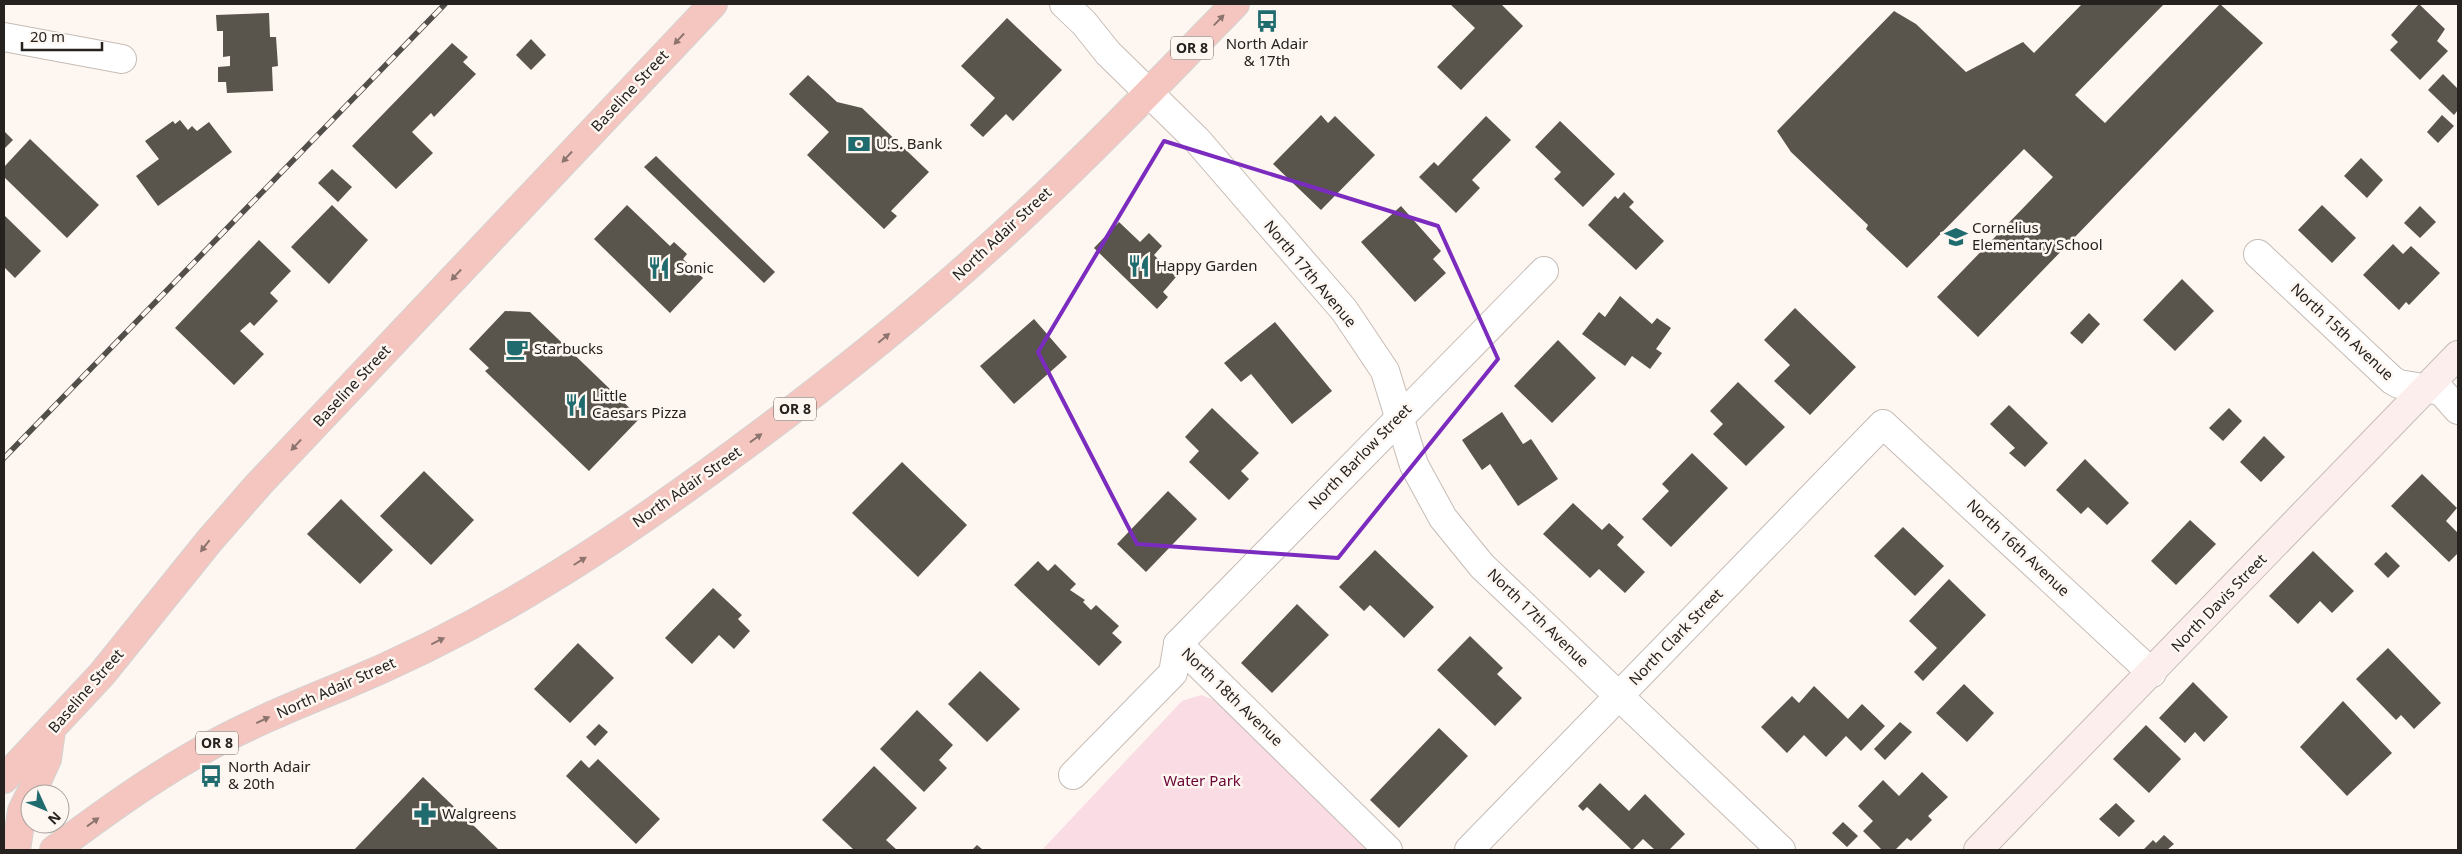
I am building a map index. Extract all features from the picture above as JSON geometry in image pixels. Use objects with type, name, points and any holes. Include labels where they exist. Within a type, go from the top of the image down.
[{"type":"highway","name":"Baseline Street","points":[[4,779],[51,731],[102,674],[210,540],[259,484],[713,4]]},
{"type":"highway","name":"North Adair Street","points":[[54,850],[118,804],[194,755],[252,725],[394,662],[466,627],[543,584],[672,499],[794,409],[945,286],[1022,217],[1149,93],[1235,4]]},
{"type":"highway","points":[[35,784],[47,759],[51,731]]},
{"type":"highway","points":[[16,850],[20,824]]},
{"type":"street","name":"North 17th Avenue","points":[[1064,4],[1197,140],[1344,310],[1385,371],[1414,465],[1443,518],[1482,566],[1781,850]]},
{"type":"street","points":[[4,36],[122,59]]},
{"type":"street","name":"North 15th Avenue","points":[[2258,254],[2392,380],[2399,384],[2441,391],[2458,410]]},
{"type":"street","name":"North Barlow Street","points":[[1178,644],[1544,271]]},
{"type":"street","name":"North Davis Street","points":[[1978,850],[2152,673],[2458,355]]},
{"type":"street","name":"North 16th Avenue","points":[[1883,424],[2152,673]]},
{"type":"street","name":"North Clark Street","points":[[1469,850],[1883,424]]},
{"type":"street","name":"North 18th Avenue","points":[[1073,775],[1173,673],[1178,644]]},
{"type":"street","name":"North 18th Avenue","points":[[1178,644],[1388,850]]},
{"type":"highlighted area","points":[[1164,141],[1438,226],[1498,359],[1338,558],[1137,544],[1038,352]]},
{"type":"green space","name":"Water Park","points":[[1201,695],[1221,702],[1374,850],[1042,850],[1182,701]]},
{"type":"building","points":[[1450,4],[1501,4],[1523,26],[1461,90],[1437,67],[1475,28]]},
{"type":"building","points":[[2082,4],[2164,4],[2075,95],[2105,123],[2220,4],[2263,43],[1978,337],[1937,297],[2053,177],[2024,149],[1907,268],[1866,229],[1868,225],[1791,152],[1777,131],[1894,11],[1916,24],[1966,72],[2023,42],[2034,53]]},
{"type":"building","points":[[2419,4],[2445,29],[2437,41],[2448,51],[2420,80],[2390,50],[2398,42],[2391,35]]},
{"type":"building","points":[[269,13],[270,37],[276,37],[278,66],[272,67],[273,91],[227,93],[226,82],[218,82],[218,67],[230,66],[230,56],[223,57],[223,31],[217,31],[216,15]]},
{"type":"building","points":[[1007,18],[1062,70],[1013,121],[1006,114],[983,137],[970,125],[995,98],[961,66]]},
{"type":"building","points":[[531,39],[546,55],[531,70],[516,55]]},
{"type":"building","points":[[452,43],[468,57],[463,62],[476,74],[434,117],[431,113],[412,132],[433,153],[396,189],[352,146]]},
{"type":"building","points":[[2443,74],[2458,89],[2458,110],[2454,115],[2428,90]]},
{"type":"building","name":"U.S. Bank","points":[[808,75],[837,102],[862,108],[929,172],[891,211],[897,216],[884,229],[807,155],[829,132],[789,94]]},
{"type":"building","points":[[1321,115],[1328,123],[1335,116],[1375,155],[1321,210],[1273,164]]},
{"type":"building","points":[[2442,115],[2454,126],[2438,143],[2427,132]]},
{"type":"building","points":[[1486,116],[1511,140],[1472,180],[1480,188],[1456,213],[1419,177],[1434,162],[1438,166]]},
{"type":"building","points":[[180,120],[188,130],[192,126],[197,131],[209,122],[232,152],[158,206],[136,176],[159,159],[145,141],[173,121],[175,124]]},
{"type":"building","points":[[1560,121],[1615,174],[1583,207],[1554,179],[1561,172],[1535,147]]},
{"type":"building","points":[[4,131],[13,140],[4,149]]},
{"type":"building","points":[[30,139],[99,205],[67,238],[4,177],[4,167]]},
{"type":"building","points":[[656,156],[775,272],[764,283],[644,167]]},
{"type":"building","points":[[2361,158],[2383,180],[2367,198],[2344,176]]},
{"type":"building","points":[[332,169],[352,187],[338,202],[318,183]]},
{"type":"building","points":[[1624,192],[1634,202],[1629,207],[1664,241],[1636,270],[1588,225],[1615,196],[1618,199]]},
{"type":"building","points":[[332,205],[368,240],[329,284],[291,247]]},
{"type":"building","name":"Sonic","points":[[627,205],[670,246],[674,242],[687,254],[683,259],[703,278],[670,313],[594,239]]},
{"type":"building","points":[[2322,205],[2356,238],[2332,263],[2298,230]]},
{"type":"building","points":[[1401,206],[1441,251],[1433,259],[1446,273],[1415,302],[1361,242]]},
{"type":"building","points":[[2420,206],[2436,222],[2420,238],[2404,223]]},
{"type":"building","points":[[4,215],[41,251],[15,278],[4,267]]},
{"type":"building","name":"Happy Garden","points":[[1119,222],[1140,242],[1149,233],[1162,246],[1154,255],[1176,277],[1163,292],[1168,297],[1157,309],[1094,248]]},
{"type":"building","points":[[259,240],[291,271],[270,293],[278,301],[254,326],[250,322],[240,331],[264,354],[234,385],[175,328]]},
{"type":"building","points":[[2393,244],[2403,254],[2411,246],[2440,273],[2409,305],[2406,302],[2399,310],[2363,275]]},
{"type":"building","points":[[2182,279],[2214,311],[2175,351],[2143,320]]},
{"type":"building","points":[[1620,296],[1652,324],[1657,318],[1671,328],[1656,349],[1662,353],[1650,369],[1632,356],[1625,366],[1582,334],[1599,312],[1605,317]]},
{"type":"building","points":[[1795,308],[1856,367],[1810,415],[1774,381],[1790,365],[1764,340]]},
{"type":"building","points":[[505,311],[530,312],[640,418],[589,471],[485,371],[489,368],[469,349]]},
{"type":"building","points":[[2089,313],[2100,324],[2082,344],[2070,333]]},
{"type":"building","points":[[1034,319],[1067,357],[1014,404],[980,366]]},
{"type":"building","points":[[1275,322],[1332,391],[1292,424],[1251,374],[1241,382],[1224,363]]},
{"type":"building","points":[[1558,340],[1596,378],[1552,423],[1514,386]]},
{"type":"building","points":[[1738,382],[1785,427],[1746,466],[1713,434],[1723,424],[1710,411]]},
{"type":"building","points":[[2009,405],[2048,443],[2025,467],[2009,453],[2015,448],[1990,424]]},
{"type":"building","points":[[1212,408],[1259,453],[1241,471],[1249,479],[1229,500],[1189,462],[1199,451],[1185,437]]},
{"type":"building","points":[[2229,408],[2242,421],[2223,441],[2209,428]]},
{"type":"building","points":[[1502,412],[1523,444],[1531,439],[1558,479],[1518,506],[1490,464],[1482,470],[1462,440]]},
{"type":"building","points":[[2264,436],[2285,457],[2261,482],[2240,462]]},
{"type":"building","points":[[1692,453],[1728,488],[1671,547],[1642,519],[1669,491],[1662,484]]},
{"type":"building","points":[[2085,459],[2129,503],[2107,525],[2088,507],[2081,514],[2056,490]]},
{"type":"building","points":[[902,462],[967,525],[918,577],[852,513]]},
{"type":"building","points":[[424,471],[474,520],[431,565],[380,516]]},
{"type":"building","points":[[2422,474],[2457,508],[2446,521],[2458,533],[2458,553],[2449,562],[2391,506]]},
{"type":"building","points":[[1168,491],[1197,519],[1146,572],[1117,544]]},
{"type":"building","points":[[341,499],[393,550],[360,584],[307,534]]},
{"type":"building","points":[[1573,503],[1602,530],[1609,523],[1624,537],[1617,545],[1645,572],[1625,593],[1599,569],[1590,578],[1543,534]]},
{"type":"building","points":[[2190,520],[2216,544],[2176,585],[2151,561]]},
{"type":"building","points":[[1903,527],[1944,566],[1915,596],[1874,556]]},
{"type":"building","points":[[1375,550],[1434,607],[1404,638],[1370,605],[1364,611],[1339,587]]},
{"type":"building","points":[[2313,551],[2354,591],[2332,613],[2320,601],[2298,624],[2269,596]]},
{"type":"building","points":[[2386,552],[2400,566],[2388,578],[2374,564]]},
{"type":"building","points":[[1038,561],[1048,571],[1055,564],[1076,584],[1070,590],[1085,600],[1083,602],[1091,610],[1096,605],[1119,626],[1112,633],[1122,642],[1099,666],[1014,585]]},
{"type":"building","points":[[1949,579],[1986,615],[1923,681],[1914,672],[1937,648],[1909,621]]},
{"type":"building","points":[[713,588],[742,615],[738,619],[750,631],[734,649],[719,635],[692,664],[665,638]]},
{"type":"building","points":[[1297,604],[1329,635],[1272,693],[1241,663]]},
{"type":"building","points":[[1470,636],[1503,668],[1497,674],[1522,698],[1495,726],[1437,670]]},
{"type":"building","points":[[578,643],[614,678],[570,723],[534,689]]},
{"type":"building","points":[[2388,648],[2441,703],[2414,729],[2401,715],[2396,720],[2356,679]]},
{"type":"building","points":[[980,671],[1020,709],[987,742],[948,704]]},
{"type":"building","points":[[2193,682],[2228,717],[2204,742],[2195,732],[2185,743],[2159,718]]},
{"type":"building","points":[[1964,684],[1994,713],[1967,742],[1936,713]]},
{"type":"building","points":[[1814,686],[1848,719],[1862,704],[1885,726],[1861,751],[1846,736],[1826,757],[1804,735],[1787,753],[1761,727],[1792,696],[1799,703]]},
{"type":"building","points":[[2343,701],[2392,753],[2347,796],[2300,747]]},
{"type":"building","points":[[917,710],[953,745],[939,760],[947,768],[924,792],[880,749]]},
{"type":"building","points":[[1900,722],[1912,732],[1885,760],[1874,749]]},
{"type":"building","points":[[599,724],[608,732],[595,746],[586,737]]},
{"type":"building","points":[[2146,725],[2181,759],[2149,793],[2113,759]]},
{"type":"building","points":[[1439,728],[1468,756],[1399,828],[1370,800]]},
{"type":"building","points":[[598,759],[660,819],[636,844],[566,776],[581,760],[589,768]]},
{"type":"building","points":[[874,766],[917,808],[886,840],[897,850],[854,850],[822,820]]},
{"type":"building","points":[[1922,772],[1948,797],[1928,816],[1932,820],[1911,841],[1907,838],[1895,850],[1882,850],[1863,831],[1873,821],[1858,806],[1883,780],[1899,796]]},
{"type":"building","name":"Walgreens","points":[[423,777],[499,850],[354,850]]},
{"type":"building","points":[[1600,783],[1629,811],[1645,794],[1685,834],[1669,850],[1655,850],[1643,839],[1632,850],[1587,807],[1583,811],[1578,806]]},
{"type":"building","points":[[2116,803],[2135,821],[2119,837],[2099,819]]},
{"type":"building","points":[[1843,822],[1858,836],[1847,847],[1832,833]]},
{"type":"building","points":[[2164,835],[2174,844],[2167,850],[2143,850],[2153,840],[2156,843]]},
{"type":"building","points":[[977,845],[983,850],[972,850]]},
{"type":"railway","points":[[4,458],[445,4]]},
{"type":"place","name":"North Adair & 17th","points":[[1267,21]]},
{"type":"place","name":"U.S. Bank","points":[[859,144]]},
{"type":"place","name":"Cornelius Elementary School","points":[[1956,237]]},
{"type":"place","name":"Happy Garden","points":[[1139,266]]},
{"type":"place","name":"Sonic","points":[[659,268]]},
{"type":"place","name":"Starbucks","points":[[517,349]]},
{"type":"place","name":"Little Caesars Pizza","points":[[576,405]]},
{"type":"place","name":"North Adair & 20th","points":[[211,776]]},
{"type":"place","name":"Walgreens","points":[[425,814]]}]
